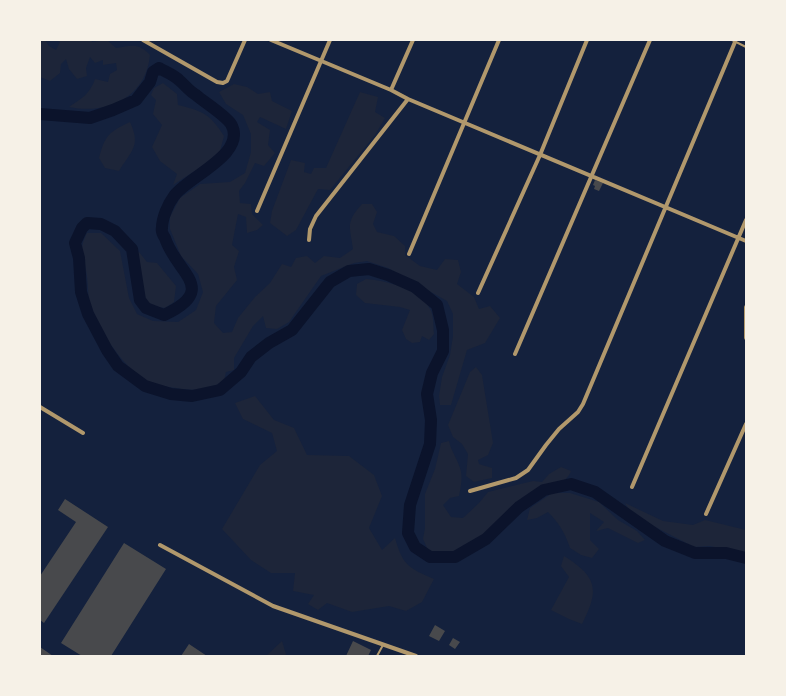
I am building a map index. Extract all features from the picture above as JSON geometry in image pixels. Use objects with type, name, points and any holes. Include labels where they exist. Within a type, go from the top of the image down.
[{"type":"street","points":[[143,40],[217,82],[223,83],[227,81],[245,40]]},
{"type":"street","points":[[152,45],[157,40]]},
{"type":"street","points":[[271,40],[391,90],[540,156],[746,241]]},
{"type":"street","points":[[257,212],[330,40]]},
{"type":"street","points":[[391,90],[413,40]]},
{"type":"street","points":[[409,254],[499,40]]},
{"type":"street","points":[[478,293],[540,156],[587,40]]},
{"type":"street","points":[[515,354],[650,40]]},
{"type":"street","points":[[470,491],[516,478],[528,470],[555,434],[578,412],[583,404],[733,41]]},
{"type":"street","points":[[309,240],[310,229],[316,216],[408,99]]},
{"type":"street","points":[[632,487],[746,220]]},
{"type":"street","points":[[746,307],[746,338]]},
{"type":"street","points":[[40,407],[83,433]]},
{"type":"street","points":[[706,514],[746,424]]},
{"type":"street","points":[[160,545],[274,606],[416,656]]},
{"type":"lane","points":[[733,41],[746,47]]},
{"type":"lane","points":[[377,656],[383,645]]},
{"type":"shaded area","points":[[42,40],[45,40],[49,46],[56,50],[60,42],[56,40],[91,40],[92,42],[107,40],[116,48],[139,47],[150,55],[147,70],[133,92],[123,100],[98,108],[69,107],[88,92],[95,79],[108,82],[110,74],[117,70],[116,63],[103,65],[103,60],[95,63],[90,57],[86,68],[87,76],[77,79],[69,69],[66,59],[61,64],[60,73],[50,81],[40,77],[40,43]]},
{"type":"shaded area","points":[[163,83],[177,94],[178,105],[205,114],[224,136],[220,151],[204,165],[173,185],[177,174],[160,161],[152,147],[162,125],[153,114],[156,100],[151,95],[154,88]]},
{"type":"shaded area","points":[[234,84],[247,87],[258,94],[270,92],[272,101],[292,111],[286,129],[260,117],[257,122],[270,130],[268,145],[275,153],[264,166],[255,163],[239,191],[240,203],[251,204],[252,214],[263,225],[257,230],[247,233],[246,217],[238,214],[232,245],[239,251],[234,267],[237,280],[216,306],[214,323],[223,333],[232,332],[238,318],[255,297],[270,283],[282,264],[291,267],[296,258],[307,256],[315,263],[324,256],[340,258],[353,249],[350,225],[353,216],[362,204],[372,204],[377,212],[373,224],[377,232],[394,236],[405,246],[405,255],[420,266],[437,270],[445,259],[458,260],[461,272],[457,284],[474,297],[479,309],[490,306],[500,318],[485,343],[467,350],[451,405],[440,405],[439,396],[453,336],[453,314],[447,301],[388,268],[367,261],[354,263],[321,276],[289,322],[277,329],[266,328],[263,316],[253,326],[234,358],[234,370],[226,372],[224,381],[212,387],[189,390],[149,382],[137,374],[111,345],[98,322],[89,300],[86,270],[82,255],[82,245],[87,233],[101,233],[120,251],[129,298],[137,314],[153,321],[178,322],[196,310],[203,292],[198,274],[181,256],[170,229],[170,217],[180,198],[200,184],[230,182],[245,173],[251,152],[251,134],[243,115],[226,104],[219,92]]},
{"type":"shaded area","points":[[360,92],[378,97],[375,112],[385,118],[375,135],[330,190],[318,189],[296,230],[287,236],[270,223],[272,211],[291,160],[305,163],[304,172],[311,174],[314,168],[326,168]]},
{"type":"shaded area","points":[[130,122],[135,137],[134,148],[119,171],[105,168],[99,158],[103,144],[109,135]]},
{"type":"shaded area","points":[[139,252],[147,262],[157,263],[176,286],[174,302],[165,308],[153,306],[143,298],[137,254]]},
{"type":"shaded area","points":[[366,279],[394,284],[412,292],[427,303],[433,316],[434,334],[429,340],[422,336],[420,342],[412,343],[406,339],[402,330],[410,310],[365,303],[356,295],[357,284]]},
{"type":"shaded area","points":[[476,367],[482,375],[493,443],[488,455],[478,460],[479,464],[492,468],[492,478],[474,482],[466,476],[468,454],[462,444],[453,437],[448,425],[470,372]]},
{"type":"shaded area","points":[[255,396],[274,420],[294,428],[307,455],[349,456],[374,475],[382,496],[369,528],[382,550],[395,538],[401,555],[408,565],[434,579],[422,602],[406,611],[389,606],[352,612],[327,603],[318,610],[308,604],[314,595],[293,591],[295,573],[271,573],[251,560],[222,529],[260,465],[277,451],[272,433],[243,419],[235,403]]},
{"type":"shaded area","points":[[449,441],[462,478],[459,496],[450,498],[443,505],[451,517],[463,518],[488,492],[533,481],[542,482],[549,474],[561,467],[571,471],[561,482],[539,489],[532,494],[487,534],[469,546],[451,554],[428,550],[423,539],[425,528],[425,494],[435,469],[441,443]]},
{"type":"shaded area","points":[[552,493],[570,493],[599,502],[618,520],[637,531],[645,540],[638,543],[608,528],[596,531],[604,522],[590,513],[590,540],[599,549],[592,558],[581,555],[570,548],[561,528],[548,512],[537,518],[527,520],[530,508]]},
{"type":"shaded area","points":[[625,503],[663,521],[693,525],[705,520],[746,530],[746,554],[710,546],[694,547],[632,515]]},
{"type":"shaded area","points":[[564,556],[583,571],[592,585],[591,602],[582,624],[551,610],[569,577],[561,566]]},
{"type":"shaded area","points":[[282,641],[285,656],[266,656]]},
{"type":"building","points":[[595,180],[603,183],[599,191],[594,189]]},
{"type":"building","points":[[65,499],[108,527],[44,623],[40,620],[40,576],[76,522],[58,510]]},
{"type":"building","points":[[124,543],[166,569],[111,656],[82,656],[61,643]]},
{"type":"building","points":[[435,625],[445,631],[439,641],[429,636]]},
{"type":"building","points":[[453,638],[460,642],[455,649],[449,645]]},
{"type":"building","points":[[353,641],[371,650],[368,656],[346,656]]},
{"type":"building","points":[[189,644],[207,656],[181,656]]},
{"type":"building","points":[[40,647],[53,656],[40,656]]},
{"type":"waterway","points":[[40,114],[90,118],[113,110],[136,100],[150,82],[153,72],[159,68],[177,78],[191,92],[231,124],[234,135],[231,145],[224,155],[174,196],[164,216],[162,233],[170,250],[190,280],[192,288],[189,297],[181,306],[164,315],[146,308],[140,300],[132,249],[115,231],[101,224],[87,223],[82,228],[75,243],[79,258],[81,292],[88,314],[107,350],[118,366],[145,386],[171,394],[192,396],[220,390],[241,372],[251,357],[269,343],[292,330],[330,282],[349,271],[369,269],[415,287],[437,305],[443,330],[443,351],[432,373],[427,394],[431,420],[430,444],[410,505],[408,533],[415,547],[430,557],[455,557],[486,539],[519,507],[544,490],[571,484],[595,492],[665,541],[695,553],[726,553],[746,558]]}]
